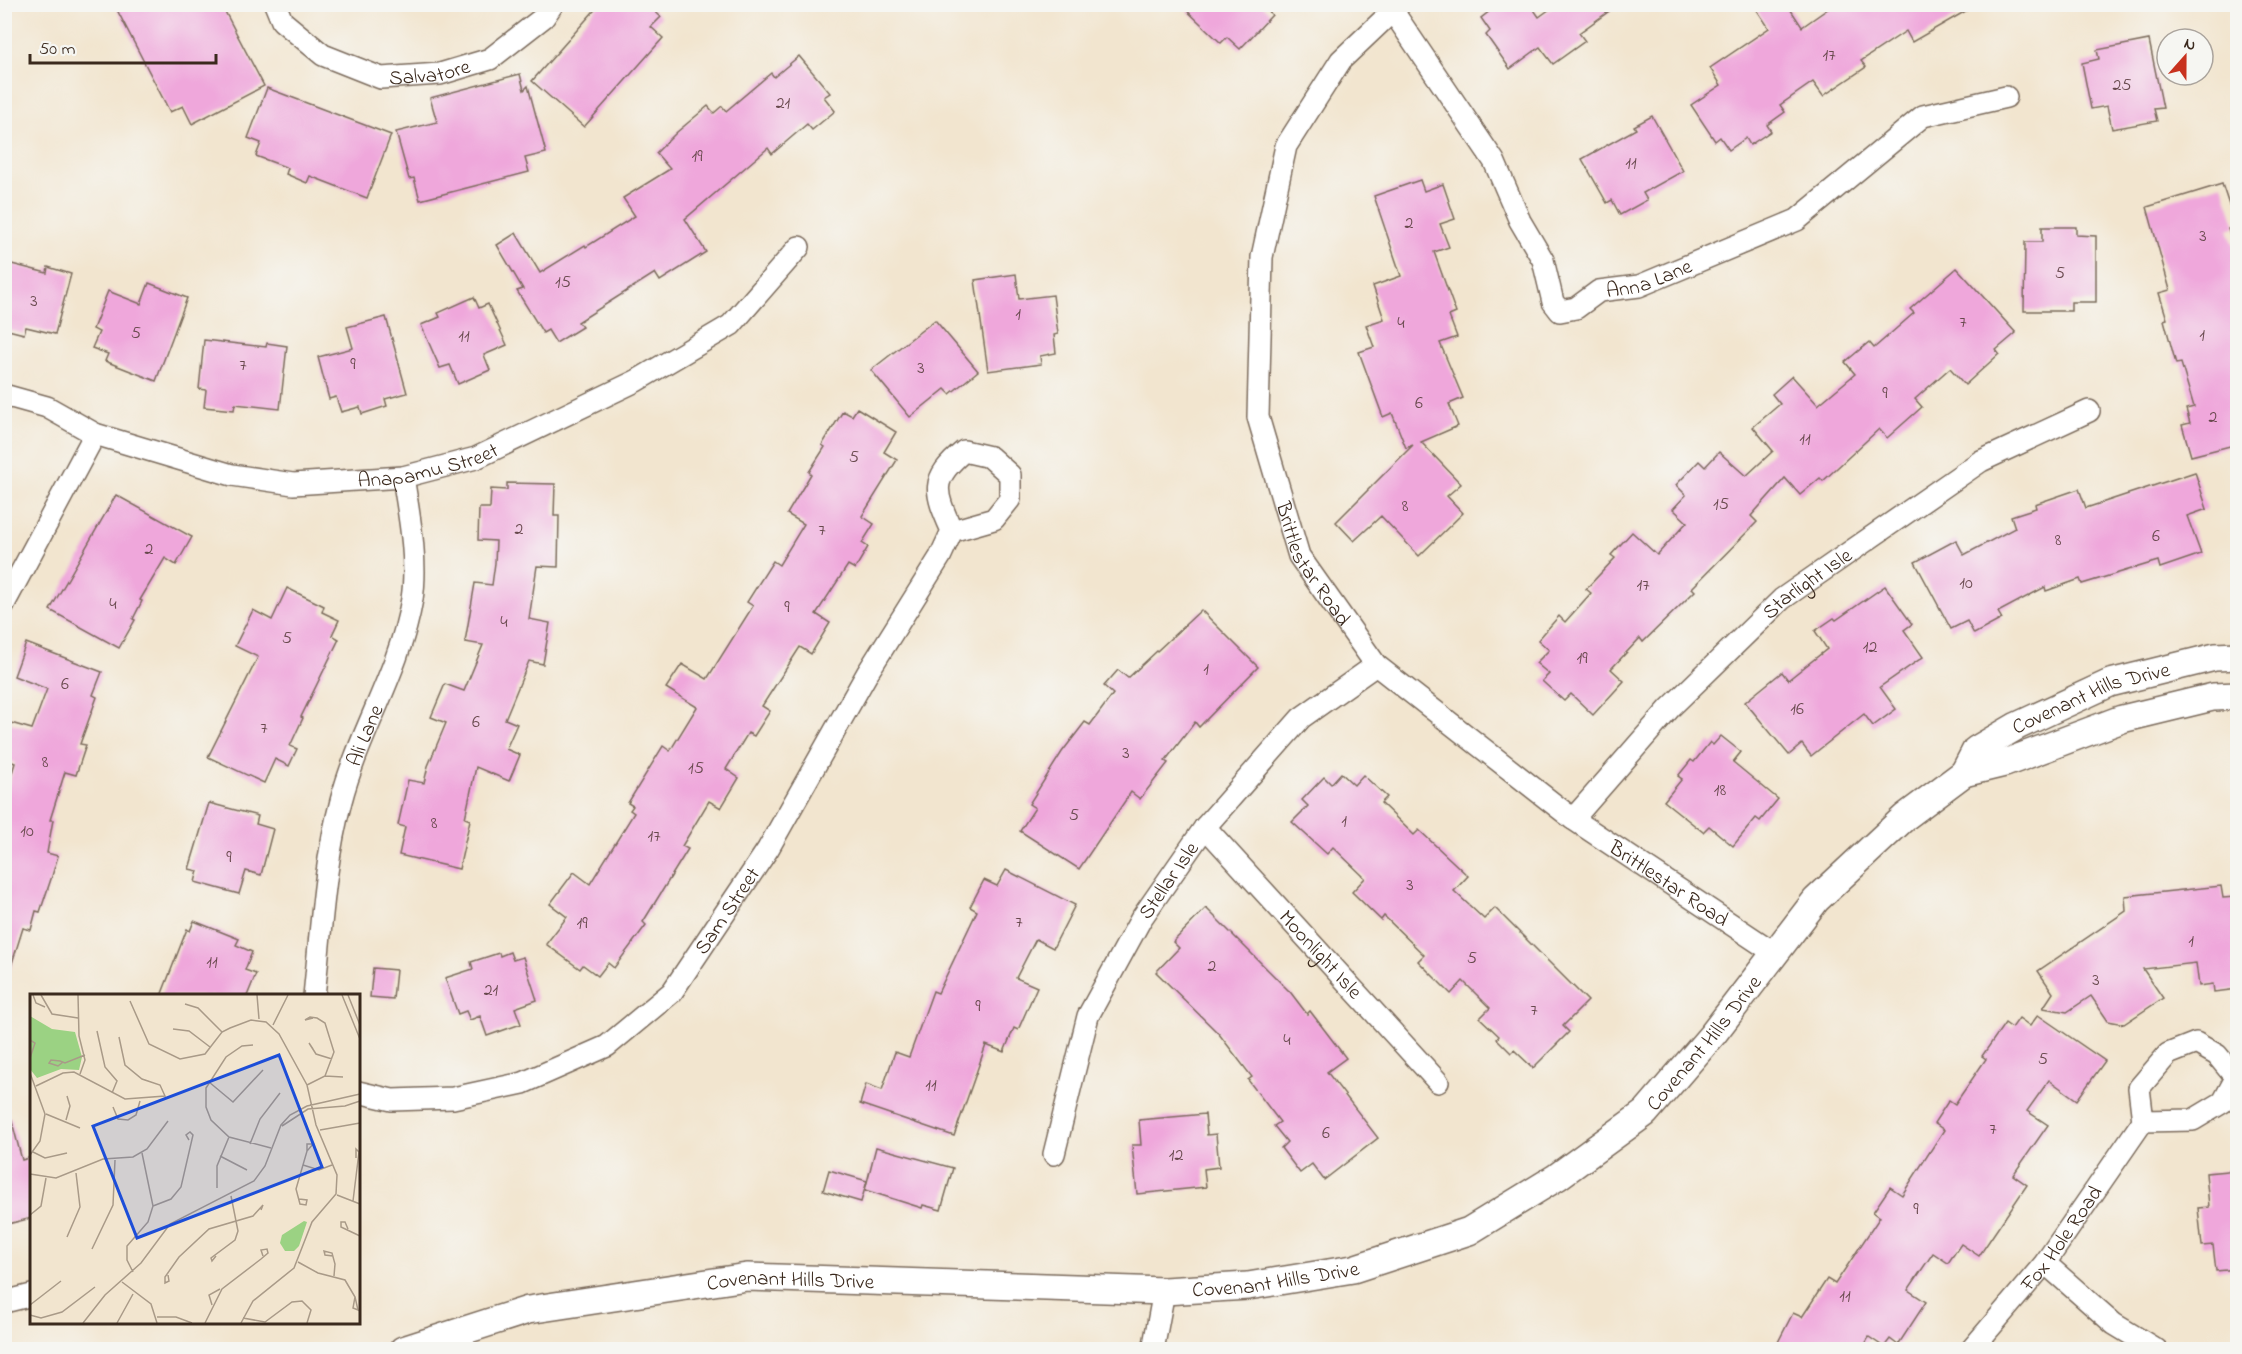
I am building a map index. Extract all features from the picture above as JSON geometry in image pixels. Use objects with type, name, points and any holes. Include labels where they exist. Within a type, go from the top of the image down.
[{"type":"street","name":"Salvatore","points":[[275,4],[282,21],[323,55],[381,78],[440,74],[490,59],[544,17],[553,4]]},
{"type":"street","name":"Anna Lane","points":[[1396,7],[1494,161],[1520,221],[1543,260],[1553,302],[1560,311],[1576,308],[1599,291],[1639,286],[1797,219],[1923,116],[2006,97]]},
{"type":"street","name":"Brittlestar Road","points":[[1396,7],[1341,60],[1286,146],[1262,257],[1258,417],[1299,556],[1376,665],[1574,819],[1776,954]]},
{"type":"street","name":"Anapamu Street","points":[[4,395],[47,407],[95,434],[232,475],[293,484],[403,477],[476,458],[636,381],[731,325],[799,247]]},
{"type":"street","name":"Starlight Isle","points":[[1574,819],[1670,708],[1782,599],[1981,461],[2089,411]]},
{"type":"street","points":[[4,604],[95,434]]},
{"type":"street","name":"Ali Lane","points":[[314,994],[331,854],[340,802],[354,760],[392,670],[412,597],[411,530],[403,477]]},
{"type":"street","name":"Sam Street","points":[[360,1092],[392,1100],[453,1098],[523,1083],[607,1046],[672,992],[768,849],[868,672],[940,557],[952,531]]},
{"type":"street","name":"Covenant Hills Drive","points":[[1964,773],[1976,750],[2017,726],[2110,683],[2215,657],[2238,656]]},
{"type":"street","name":"Stellar Isle","points":[[1054,1154],[1088,1016],[1141,919],[1205,827],[1301,718],[1376,665]]},
{"type":"street","name":"Covenant Hills Drive","points":[[403,1350],[528,1310],[747,1277],[1164,1291],[1248,1286],[1353,1269],[1469,1232],[1557,1177],[1645,1113],[1713,1034],[1816,900],[1905,817],[1964,773],[2005,763],[2122,718],[2213,697],[2238,696]]},
{"type":"street","name":"Moonlight Isle","points":[[1205,827],[1438,1082]]},
{"type":"street","points":[[2196,1043],[2217,1055],[2236,1078],[2223,1102],[2193,1120],[2143,1120],[2139,1088],[2168,1054],[2196,1043]]},
{"type":"street","name":"Fox Hole Road","points":[[1971,1350],[2045,1263],[2143,1120]]},
{"type":"street","points":[[2045,1263],[2114,1324],[2157,1350]]},
{"type":"street","points":[[1153,1350],[1164,1291]]},
{"type":"street","points":[[4,1302],[30,1296]]},
{"type":"building","points":[[114,4],[195,4],[199,12],[214,4],[221,4],[264,86],[192,124],[183,106],[170,112]]},
{"type":"building","points":[[600,4],[647,4],[661,17],[651,27],[663,38],[584,127],[532,81]]},
{"type":"building","points":[[1180,4],[1261,4],[1272,15],[1240,49],[1227,37],[1221,43]]},
{"type":"building","points":[[1499,4],[1530,4],[1539,17],[1557,4],[1619,4],[1579,33],[1585,41],[1553,64],[1540,47],[1510,69],[1486,35],[1490,31],[1481,18]]},
{"type":"building","points":[[1753,4],[1787,4],[1802,27],[1835,4],[1978,4],[1912,42],[1906,31],[1861,61],[1866,67],[1823,96],[1813,82],[1780,105],[1785,112],[1767,125],[1771,131],[1750,145],[1746,138],[1729,150],[1720,137],[1715,141],[1691,105],[1721,85],[1710,68],[1769,28]]},
{"type":"building","points":[[2149,40],[2155,69],[2155,87],[2159,87],[2163,108],[2154,109],[2157,121],[2112,129],[2107,106],[2091,109],[2082,63],[2099,59],[2097,50]]},
{"type":"building","points":[[799,56],[830,93],[824,97],[835,111],[812,130],[807,124],[772,154],[768,148],[685,219],[706,252],[660,281],[655,273],[578,322],[582,327],[556,343],[548,330],[543,333],[517,291],[523,289],[497,245],[516,233],[540,273],[585,245],[586,247],[635,216],[623,198],[670,169],[656,153],[677,132],[708,106],[714,113],[722,106],[726,111],[771,73],[774,77]]},
{"type":"building","points":[[520,74],[524,90],[528,86],[546,153],[525,158],[529,172],[420,200],[414,178],[409,179],[396,132],[437,122],[430,98]]},
{"type":"building","points":[[267,88],[391,135],[367,198],[310,176],[307,183],[286,174],[288,168],[256,156],[261,143],[248,138]]},
{"type":"building","points":[[1652,116],[1683,171],[1643,193],[1647,200],[1620,215],[1612,200],[1607,203],[1582,159],[1636,129],[1634,126]]},
{"type":"building","points":[[1420,180],[1424,191],[1443,184],[1455,219],[1440,224],[1449,247],[1434,252],[1456,313],[1449,316],[1457,337],[1440,343],[1463,398],[1449,404],[1458,426],[1421,442],[1461,484],[1447,496],[1463,513],[1419,556],[1381,516],[1354,541],[1336,522],[1413,445],[1406,448],[1392,413],[1383,417],[1359,352],[1374,347],[1366,325],[1384,319],[1373,286],[1401,276],[1374,196]]},
{"type":"building","points":[[2222,184],[2236,226],[2228,229],[2238,258],[2238,444],[2191,456],[2182,425],[2190,423],[2186,409],[2194,407],[2181,363],[2176,364],[2164,320],[2167,319],[2159,293],[2170,290],[2147,207]]},
{"type":"building","points":[[2042,227],[2076,227],[2076,235],[2096,236],[2096,302],[2071,302],[2071,311],[2024,311],[2025,242],[2042,242]]},
{"type":"building","points":[[4,262],[47,273],[48,267],[71,274],[55,334],[26,327],[24,334],[4,329]]},
{"type":"building","points":[[1957,268],[2016,333],[1996,350],[1999,354],[1965,385],[1950,368],[1915,399],[1922,407],[1887,438],[1879,429],[1823,481],[1820,478],[1800,495],[1785,478],[1751,516],[1757,522],[1692,588],[1695,591],[1643,642],[1640,638],[1611,669],[1624,681],[1593,715],[1571,694],[1564,701],[1542,681],[1549,674],[1536,663],[1549,650],[1538,640],[1559,616],[1565,622],[1591,593],[1586,589],[1615,558],[1611,555],[1632,532],[1657,555],[1687,522],[1673,509],[1686,495],[1676,485],[1699,461],[1705,467],[1719,452],[1746,476],[1773,451],[1753,427],[1780,404],[1772,394],[1792,376],[1818,405],[1855,374],[1845,362],[1869,342],[1874,348],[1914,313],[1910,309]]},
{"type":"building","points":[[1016,274],[1019,299],[1053,295],[1058,334],[1054,335],[1056,353],[1040,356],[1041,364],[988,371],[975,280]]},
{"type":"building","points":[[149,283],[187,298],[156,381],[105,361],[108,354],[92,348],[99,332],[93,329],[108,291],[141,304]]},
{"type":"building","points":[[474,297],[479,308],[488,304],[507,345],[484,355],[490,370],[458,384],[450,365],[440,368],[421,325],[440,317],[438,313]]},
{"type":"building","points":[[386,317],[407,393],[385,399],[387,406],[362,414],[360,407],[341,412],[336,397],[329,399],[318,357],[353,348],[347,327]]},
{"type":"building","points":[[935,320],[978,371],[950,394],[945,389],[910,417],[871,370]]},
{"type":"building","points":[[204,340],[266,347],[267,343],[287,346],[280,409],[235,404],[234,410],[204,407],[206,390],[199,389]]},
{"type":"building","points":[[857,408],[896,432],[884,452],[897,460],[862,516],[874,524],[862,543],[868,547],[855,569],[848,565],[816,614],[830,623],[811,654],[800,647],[762,706],[770,711],[754,736],[748,733],[726,769],[739,778],[721,808],[709,801],[682,846],[688,849],[643,922],[646,925],[614,968],[608,963],[598,976],[583,965],[580,969],[546,944],[567,917],[550,904],[574,872],[590,884],[634,813],[630,810],[633,806],[628,803],[663,746],[670,751],[697,707],[666,688],[682,664],[707,679],[753,606],[747,602],[773,561],[779,565],[804,524],[787,514],[825,447],[822,445],[843,411],[852,416]]},
{"type":"building","points":[[2195,472],[2207,509],[2187,516],[2201,554],[2160,568],[2158,561],[2082,584],[2080,579],[2046,591],[2045,587],[1998,612],[2002,619],[1974,634],[1967,621],[1951,629],[1915,562],[1956,540],[1964,555],[2015,528],[2011,516],[2036,508],[2035,504],[2079,489],[2086,508]]},
{"type":"building","points":[[507,483],[555,484],[554,516],[559,516],[558,567],[537,566],[529,619],[550,623],[543,664],[529,661],[505,719],[517,724],[506,749],[520,755],[509,781],[476,767],[465,818],[470,820],[459,869],[399,855],[405,827],[398,825],[408,780],[424,783],[428,766],[446,723],[431,717],[445,684],[464,691],[483,645],[465,642],[475,583],[492,585],[495,563],[496,541],[478,540],[479,508],[490,508],[491,489],[507,490]]},
{"type":"building","points":[[116,495],[192,537],[176,565],[165,558],[140,600],[142,601],[133,619],[135,620],[119,648],[50,610]]},
{"type":"building","points":[[1885,586],[1912,624],[1904,630],[1923,657],[1880,687],[1896,709],[1873,726],[1864,714],[1811,756],[1802,744],[1789,755],[1745,702],[1782,672],[1788,680],[1827,649],[1815,631],[1834,618],[1836,620]]},
{"type":"building","points":[[287,588],[324,606],[322,612],[339,620],[332,635],[339,639],[301,717],[303,718],[290,746],[297,749],[289,766],[275,759],[264,783],[208,757],[258,657],[235,646],[253,610],[272,620]]},
{"type":"building","points":[[1201,610],[1258,667],[1199,727],[1195,722],[1165,761],[1168,763],[1140,799],[1131,792],[1079,869],[1020,831],[1035,808],[1029,804],[1062,752],[1085,722],[1090,725],[1113,694],[1104,686],[1118,670],[1128,678]]},
{"type":"building","points":[[26,643],[102,672],[93,695],[97,697],[80,744],[86,745],[76,775],[65,772],[50,820],[53,820],[47,853],[58,856],[52,876],[40,912],[36,911],[31,930],[23,928],[9,973],[4,972],[4,799],[15,763],[4,759],[4,721],[32,729],[47,689],[14,676]]},
{"type":"building","points":[[1721,736],[1741,752],[1733,762],[1778,799],[1760,821],[1756,818],[1733,846],[1709,826],[1703,832],[1664,801],[1682,779],[1678,776],[1691,760],[1694,762],[1710,742],[1713,745]]},
{"type":"building","points":[[1341,773],[1354,785],[1363,775],[1387,797],[1381,803],[1414,835],[1419,830],[1468,876],[1454,891],[1484,919],[1495,908],[1588,1001],[1563,1026],[1569,1032],[1533,1068],[1514,1050],[1511,1053],[1497,1039],[1499,1036],[1480,1018],[1490,1008],[1463,981],[1451,994],[1418,961],[1424,955],[1384,916],[1381,920],[1352,892],[1365,878],[1333,847],[1327,854],[1292,822],[1308,806],[1302,800],[1324,777],[1331,784]]},
{"type":"building","points":[[209,803],[258,816],[256,824],[273,829],[261,875],[246,871],[239,894],[195,882],[198,871],[189,869]]},
{"type":"building","points":[[1006,870],[1075,905],[1053,948],[1036,939],[1016,978],[1037,987],[1018,1030],[1014,1028],[1004,1052],[986,1045],[954,1136],[860,1104],[866,1084],[882,1090],[895,1052],[909,1057],[933,991],[938,993],[977,911],[970,907],[984,880],[997,886]]},
{"type":"building","points":[[2221,886],[2223,898],[2235,897],[2238,989],[2214,992],[2213,984],[2199,986],[2196,963],[2143,969],[2163,998],[2124,1024],[2108,1021],[2091,996],[2067,1012],[2043,1008],[2053,993],[2038,971],[2126,911],[2125,896]]},
{"type":"building","points":[[1206,908],[1291,993],[1307,1014],[1310,1011],[1346,1058],[1327,1072],[1378,1138],[1324,1180],[1312,1164],[1300,1173],[1281,1148],[1287,1142],[1274,1126],[1280,1122],[1248,1080],[1252,1077],[1219,1034],[1156,972],[1179,948],[1173,942]]},
{"type":"building","points":[[194,921],[239,939],[236,945],[252,952],[245,970],[256,974],[248,994],[162,994],[187,929],[190,931]]},
{"type":"building","points":[[510,952],[513,960],[523,957],[537,1000],[515,1008],[521,1024],[487,1036],[480,1016],[470,1020],[466,1011],[458,1014],[445,978],[473,969],[471,962]]},
{"type":"building","points":[[373,968],[396,970],[393,999],[370,997]]},
{"type":"building","points":[[2038,1015],[2105,1061],[2077,1100],[2049,1080],[2027,1111],[2048,1125],[2013,1175],[2027,1185],[1979,1256],[1961,1244],[1948,1263],[1933,1253],[1908,1290],[1926,1302],[1898,1345],[1890,1339],[1884,1347],[1869,1337],[1862,1350],[1774,1350],[1793,1313],[1802,1317],[1827,1279],[1835,1284],[1880,1217],[1873,1212],[1890,1187],[1902,1195],[1944,1130],[1934,1123],[1949,1100],[1955,1104],[1986,1059],[1982,1056],[2005,1023],[2012,1028],[2019,1018],[2030,1026]]},
{"type":"building","points":[[1205,1114],[1207,1135],[1216,1134],[1219,1167],[1204,1169],[1206,1187],[1137,1194],[1132,1145],[1141,1145],[1139,1120]]},
{"type":"building","points":[[11,1118],[22,1160],[30,1158],[30,1218],[4,1225],[4,1119]]},
{"type":"building","points":[[876,1147],[953,1168],[941,1210],[923,1205],[922,1208],[865,1190]]},
{"type":"building","points":[[829,1170],[867,1181],[861,1202],[823,1191]]},
{"type":"building","points":[[2238,1170],[2238,1269],[2216,1271],[2213,1245],[2202,1246],[2198,1208],[2209,1207],[2206,1173]]}]
